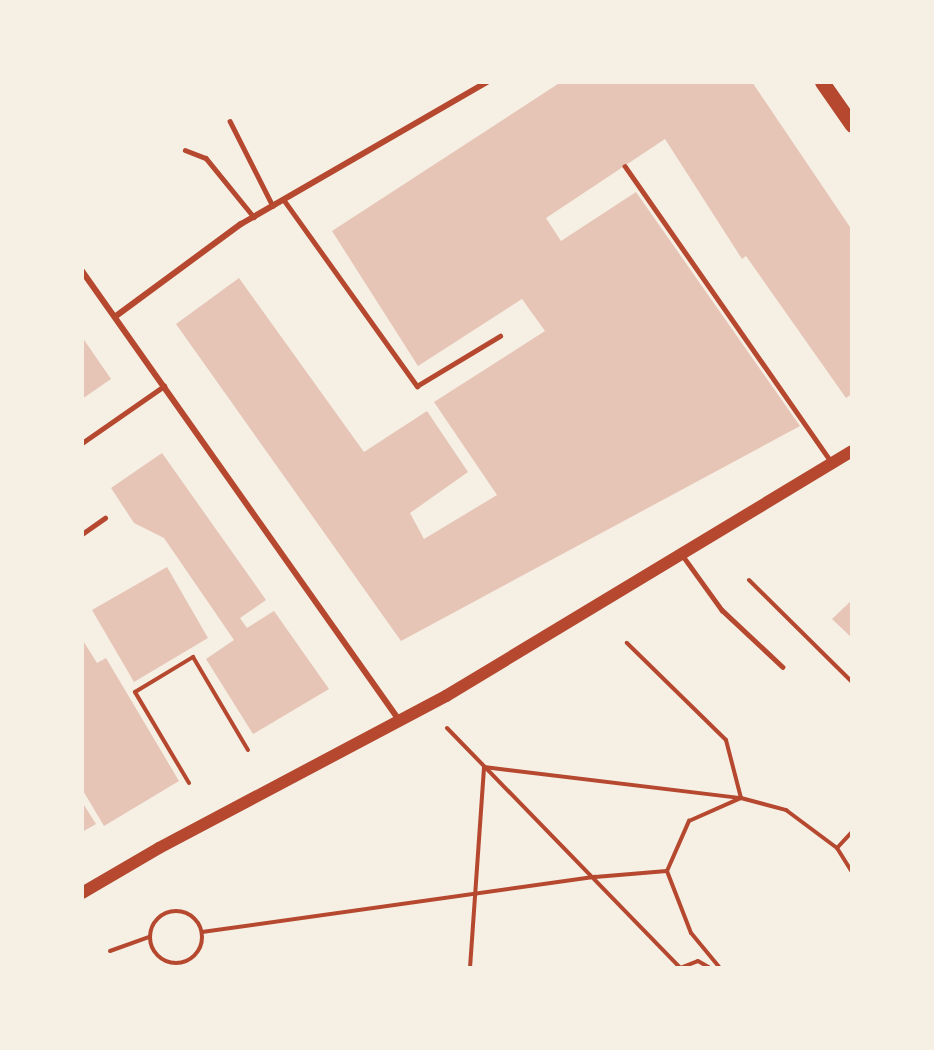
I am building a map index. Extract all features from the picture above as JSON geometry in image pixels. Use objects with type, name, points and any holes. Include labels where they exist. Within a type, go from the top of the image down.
[{"type":"main road","points":[[822,82],[852,125]]},
{"type":"main road","points":[[82,893],[399,720],[683,556],[852,451]]},
{"type":"street","points":[[116,316],[254,217],[487,82]]},
{"type":"street","points":[[82,272],[116,316],[399,720]]},
{"type":"lane","points":[[230,121],[273,206]]},
{"type":"lane","points":[[184,150],[206,158],[254,217]]},
{"type":"lane","points":[[625,166],[833,463]]},
{"type":"lane","points":[[284,200],[417,386],[500,336]]},
{"type":"lane","points":[[82,443],[164,385]]},
{"type":"lane","points":[[82,534],[105,518]]},
{"type":"lane","points":[[683,556],[722,610],[783,667]]},
{"type":"path","points":[[749,580],[852,682]]},
{"type":"path","points":[[627,643],[726,740],[741,798]]},
{"type":"path","points":[[189,783],[135,692],[194,657],[249,750]]},
{"type":"path","points":[[447,728],[595,877],[680,968],[691,961],[710,967],[713,962]]},
{"type":"path","points":[[484,767],[741,798],[786,810],[837,848],[852,872]]},
{"type":"path","points":[[470,968],[484,767]]},
{"type":"path","points":[[720,968],[691,933],[667,871],[689,821],[741,798]]},
{"type":"path","points":[[837,848],[852,831]]},
{"type":"path","points":[[202,932],[595,877],[667,871]]},
{"type":"path","points":[[173,911],[191,915],[202,932],[198,952],[182,963],[160,958],[152,949],[150,938],[156,920],[173,911]]},
{"type":"path","points":[[110,951],[150,938]]},
{"type":"building","points":[[561,82],[752,82],[852,230],[852,394],[846,398],[746,256],[742,259],[665,139],[546,218],[561,241],[636,192],[800,426],[401,641],[176,324],[239,278],[364,452],[427,411],[468,472],[410,513],[424,539],[497,495],[434,402],[545,331],[522,299],[418,366],[332,231]]},
{"type":"building","points":[[82,337],[111,379],[82,399]]},
{"type":"building","points":[[162,453],[266,600],[240,618],[247,628],[274,611],[329,689],[253,734],[206,659],[234,640],[164,538],[134,523],[111,488]]},
{"type":"building","points":[[167,567],[208,638],[134,682],[92,610]]},
{"type":"building","points":[[852,600],[852,638],[832,619]]},
{"type":"building","points":[[82,639],[97,663],[106,658],[179,781],[104,826],[82,789]]},
{"type":"building","points":[[82,802],[96,824],[82,832]]}]
